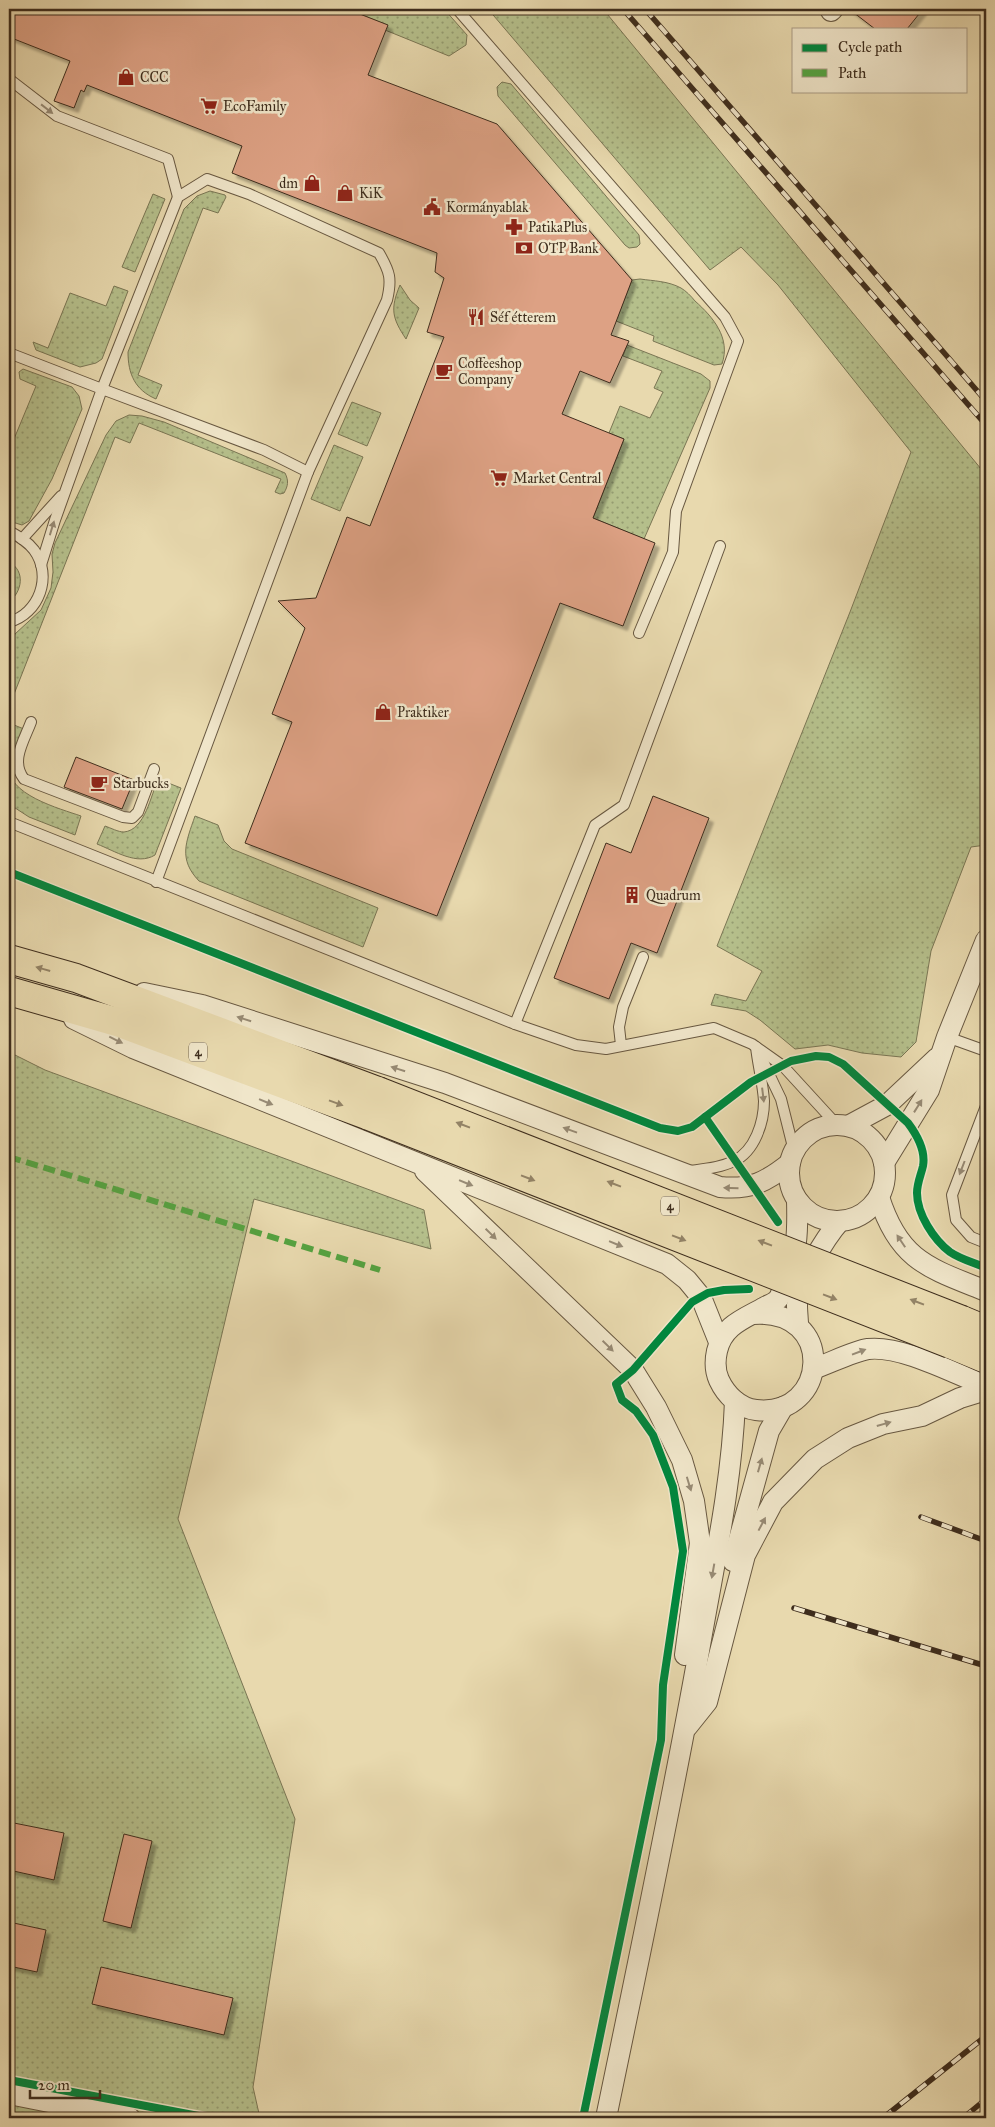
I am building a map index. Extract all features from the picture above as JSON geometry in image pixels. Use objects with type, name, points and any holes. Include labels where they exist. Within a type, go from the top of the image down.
[{"type":"main road","name":"4","points":[[9,959],[76,978],[373,1104],[986,1359]]},
{"type":"main road","name":"4","points":[[17,993],[116,1022],[373,1104],[974,1325]]},
{"type":"street","points":[[884,1163],[929,1090],[944,1046],[986,940]]},
{"type":"street","points":[[76,978],[202,1005],[445,1084],[720,1187],[737,1188],[753,1186],[772,1176],[792,1157],[805,1137],[820,1128],[842,1125],[887,1105],[944,1046]]},
{"type":"street","points":[[17,993],[133,1048],[667,1264],[687,1280],[701,1297],[719,1342]]},
{"type":"street","points":[[792,1157],[789,1176],[791,1189],[797,1200],[806,1210],[828,1220],[840,1221],[856,1217],[869,1209],[879,1197],[884,1186],[884,1163],[877,1146],[864,1134],[842,1125]]},
{"type":"street","points":[[418,1164],[633,1370],[656,1407],[682,1460],[694,1501],[700,1543],[680,1694],[684,1731]]},
{"type":"street","points":[[879,1197],[889,1224],[908,1251],[932,1270],[986,1291]]},
{"type":"street","points":[[754,1314],[769,1313],[785,1317],[798,1325],[808,1338],[813,1353],[813,1369],[808,1385],[798,1398],[783,1407],[767,1411],[750,1409],[735,1401],[724,1390],[717,1375],[715,1358],[719,1342],[727,1329],[739,1319],[754,1314],[778,1300],[793,1262],[798,1238],[797,1200]]},
{"type":"street","points":[[798,1325],[797,1303],[809,1270],[827,1236],[840,1221]]},
{"type":"street","points":[[813,1369],[867,1349],[885,1350],[905,1354],[986,1386]]},
{"type":"street","points":[[684,1731],[707,1702],[745,1555],[773,1502],[815,1459],[848,1438],[883,1424],[922,1416],[960,1398],[986,1390]]},
{"type":"street","points":[[606,2118],[684,1731],[727,1489],[734,1434],[735,1401]]},
{"type":"street","points":[[684,1731],[769,1431],[783,1407]]},
{"type":"street","points":[[9,2094],[130,2118]]},
{"type":"lane","points":[[456,9],[725,317],[738,341],[676,510],[673,552],[639,633]]},
{"type":"lane","points":[[9,79],[57,116],[168,159],[178,197]]},
{"type":"lane","points":[[41,566],[102,389],[178,197],[207,178],[249,194],[379,253],[392,282],[387,300],[308,472],[156,882]]},
{"type":"lane","points":[[9,353],[264,450],[308,472]]},
{"type":"lane","points":[[22,539],[65,492]]},
{"type":"lane","points":[[9,531],[34,550],[41,566],[42,582],[40,594],[32,608],[19,619],[9,623]]},
{"type":"lane","points":[[515,1024],[595,826],[624,805],[720,546]]},
{"type":"lane","points":[[31,722],[17,760],[18,772],[24,779],[114,814],[132,818],[138,812],[154,769]]},
{"type":"lane","points":[[9,822],[515,1024],[576,1045],[606,1049],[714,1028],[756,1047],[782,1066],[842,1125]]},
{"type":"lane","points":[[621,1045],[619,1027],[623,1007],[643,957]]},
{"type":"lane","points":[[944,1046],[986,1051]]},
{"type":"lane","points":[[681,1171],[710,1168],[736,1160],[750,1147],[762,1123],[764,1100],[756,1047]]},
{"type":"lane","points":[[756,1047],[781,1099],[792,1157]]},
{"type":"lane","points":[[986,1106],[952,1195],[956,1220],[971,1237],[986,1243]]},
{"type":"green space","points":[[347,9],[444,9],[467,35],[466,45],[449,56],[385,30],[387,25]]},
{"type":"green space","points":[[488,9],[603,9],[986,475],[986,845],[971,847],[931,951],[916,1042],[901,1057],[862,1053],[828,1045],[795,1049],[746,1011],[711,1005],[715,994],[746,1001],[762,971],[717,946],[850,612],[911,452],[778,285],[741,247],[710,270]]},
{"type":"green space","points":[[502,82],[511,84],[639,235],[640,244],[637,247],[629,248],[625,245],[498,96],[497,87]]},
{"type":"green space","points":[[210,191],[225,195],[226,197],[218,213],[203,208],[138,375],[162,385],[156,399],[143,391],[134,380],[129,367],[128,352],[184,209],[197,196]]},
{"type":"green space","points":[[153,194],[165,199],[135,272],[122,267]]},
{"type":"green space","points":[[640,279],[671,284],[681,288],[702,307],[714,321],[722,337],[724,354],[722,364],[714,365],[653,341],[654,336],[616,321],[632,280]]},
{"type":"green space","points":[[400,285],[410,300],[419,308],[406,339],[395,319],[394,313],[395,301]]},
{"type":"green space","points":[[114,286],[128,291],[102,359],[96,363],[80,367],[36,350],[33,342],[48,348],[70,293],[106,306]]},
{"type":"green space","points":[[627,345],[701,374],[710,381],[710,388],[644,539],[593,518],[624,439],[609,433],[620,406],[650,418],[663,392],[654,388],[662,371],[623,356]]},
{"type":"green space","points":[[23,369],[72,387],[79,396],[82,409],[52,479],[29,521],[22,525],[9,521],[9,451],[36,386],[20,379],[19,372]]},
{"type":"green space","points":[[352,402],[381,413],[367,446],[338,434]]},
{"type":"green space","points":[[129,415],[142,416],[164,422],[285,473],[287,481],[284,493],[275,492],[281,479],[139,423],[130,443],[115,437],[9,707],[9,652],[15,634],[41,610],[51,588],[53,572],[52,554],[55,543],[106,435],[116,421]]},
{"type":"green space","points":[[334,445],[363,457],[340,511],[311,499]]},
{"type":"green space","points":[[9,562],[18,571],[20,582],[17,593],[9,602]]},
{"type":"green space","points":[[9,723],[24,729],[10,765],[11,775],[16,784],[36,799],[81,816],[75,835],[29,817],[9,804]]},
{"type":"green space","points":[[158,779],[181,788],[155,855],[141,859],[133,858],[97,844],[105,826],[124,832],[131,830],[137,825],[146,811]]},
{"type":"green space","points":[[195,816],[218,825],[224,841],[232,849],[378,908],[363,947],[199,881],[192,873],[186,858],[187,842]]},
{"type":"green space","points":[[9,1052],[45,1070],[424,1210],[431,1249],[254,1199],[178,1519],[295,1819],[253,2087],[260,2118],[9,2118]]},
{"type":"building","name":"Market Central","points":[[9,9],[347,9],[388,25],[368,75],[497,124],[632,280],[611,335],[629,341],[610,383],[580,371],[562,414],[624,439],[593,518],[655,543],[623,626],[560,603],[437,916],[245,843],[292,722],[272,714],[305,628],[278,601],[316,598],[347,517],[370,526],[444,337],[427,332],[444,278],[435,272],[437,253],[232,173],[242,146],[87,85],[84,92],[81,90],[74,108],[54,101],[70,61],[9,37]]},
{"type":"building","points":[[849,9],[923,9],[908,28],[874,28]]},
{"type":"building","name":"Starbucks","points":[[76,757],[134,780],[122,809],[64,787]]},
{"type":"building","name":"Quadrum","points":[[653,796],[709,818],[657,953],[631,943],[609,999],[554,978],[606,843],[631,853]]},
{"type":"building","points":[[9,1822],[64,1833],[54,1880],[9,1870]]},
{"type":"building","points":[[124,1834],[152,1841],[131,1928],[103,1921]]},
{"type":"building","points":[[9,1922],[46,1930],[37,1972],[9,1966]]},
{"type":"building","points":[[101,1967],[233,1998],[224,2035],[92,2004]]},
{"type":"railway","points":[[623,9],[986,425]]},
{"type":"railway","points":[[645,9],[986,401]]},
{"type":"railway","points":[[921,1517],[986,1541]]},
{"type":"railway","points":[[794,1608],[986,1666]]},
{"type":"railway","points":[[883,2118],[986,2036]]},
{"type":"railway","points":[[963,2118],[986,2099]]},
{"type":"marked path","points":[[9,1157],[380,1270]]},
{"type":"cycle path","points":[[9,872],[660,1128],[678,1131],[692,1127],[751,1082],[791,1061],[816,1056],[829,1057],[843,1064],[908,1123],[922,1149],[924,1160],[917,1193],[923,1218],[938,1241],[950,1252],[986,1268]]},
{"type":"cycle path","points":[[705,1117],[778,1222]]},
{"type":"cycle path","points":[[583,2118],[661,1740],[663,1685],[683,1551],[673,1487],[653,1435],[636,1411],[622,1400],[616,1384],[633,1370],[692,1302],[708,1293],[749,1289]]},
{"type":"cycle path","points":[[9,2080],[209,2118]]},
{"type":"place","name":"CCC","points":[[126,77]]},
{"type":"place","name":"EcoFamily","points":[[209,106]]},
{"type":"place","name":"dm","points":[[312,183]]},
{"type":"place","name":"KiK","points":[[345,193]]},
{"type":"place","name":"Kormányablak","points":[[432,207]]},
{"type":"place","name":"PatikaPlus","points":[[514,227]]},
{"type":"place","name":"OTP Bank","points":[[524,248]]},
{"type":"place","name":"Séf étterem","points":[[476,317]]},
{"type":"place","name":"Coffeeshop Company","points":[[444,371]]},
{"type":"place","name":"Market Central","points":[[499,478]]},
{"type":"place","name":"Praktiker","points":[[383,712]]},
{"type":"place","name":"Starbucks","points":[[99,783]]},
{"type":"place","name":"Quadrum","points":[[632,895]]}]
